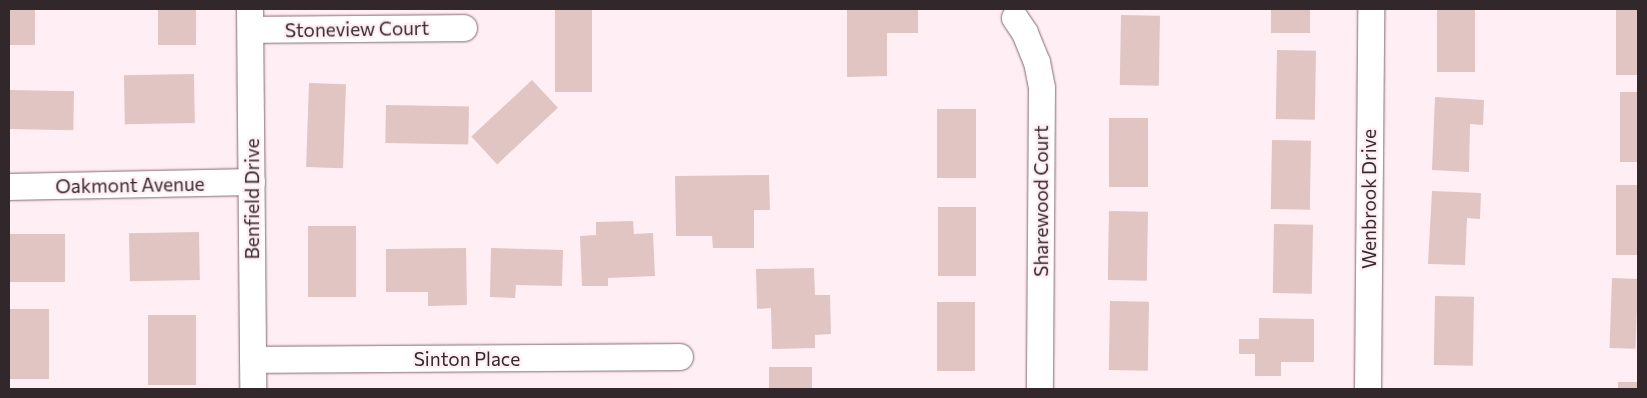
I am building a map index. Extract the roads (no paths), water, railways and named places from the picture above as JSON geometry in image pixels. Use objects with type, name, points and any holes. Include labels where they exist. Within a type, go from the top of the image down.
[{"type":"street","name":"Wenbrook Drive","points":[[1368,389],[1371,9]]},
{"type":"street","name":"Sharewood Court","points":[[1015,18],[1025,33],[1037,62],[1042,88],[1040,389]]},
{"type":"street","name":"Stoneview Court","points":[[250,19],[464,28]]},
{"type":"street","name":"Benfield Drive","points":[[250,19],[253,389]]},
{"type":"street","name":"Oakmont Avenue","points":[[9,187],[252,182]]},
{"type":"street","name":"Sinton Place","points":[[253,360],[680,357]]}]
